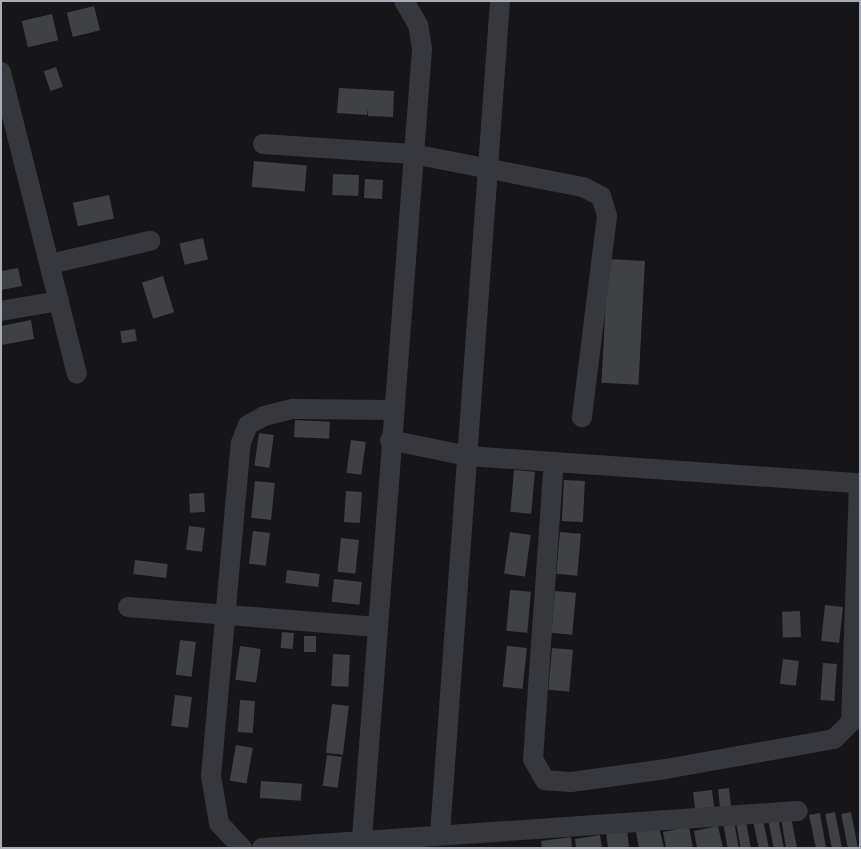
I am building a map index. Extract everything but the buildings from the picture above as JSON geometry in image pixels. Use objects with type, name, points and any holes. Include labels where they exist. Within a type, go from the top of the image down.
[{"type":"street","points":[[362,838],[392,410],[422,49],[418,26],[404,1]]},
{"type":"street","points":[[440,834],[500,1]]},
{"type":"street","points":[[1,72],[76,374]]},
{"type":"street","points":[[263,144],[413,154],[583,187],[601,196],[608,216],[582,417]]},
{"type":"street","points":[[50,264],[150,241]]},
{"type":"street","points":[[1,311],[59,301]]},
{"type":"street","points":[[242,848],[218,823],[211,796],[241,443],[248,425],[264,416],[293,409],[392,410]]},
{"type":"street","points":[[390,440],[468,456],[859,483],[852,722],[834,739],[656,771],[572,782],[545,780],[533,758],[554,462]]},
{"type":"street","points":[[128,607],[377,627]]},
{"type":"street","points":[[262,848],[362,838],[798,811]]}]
